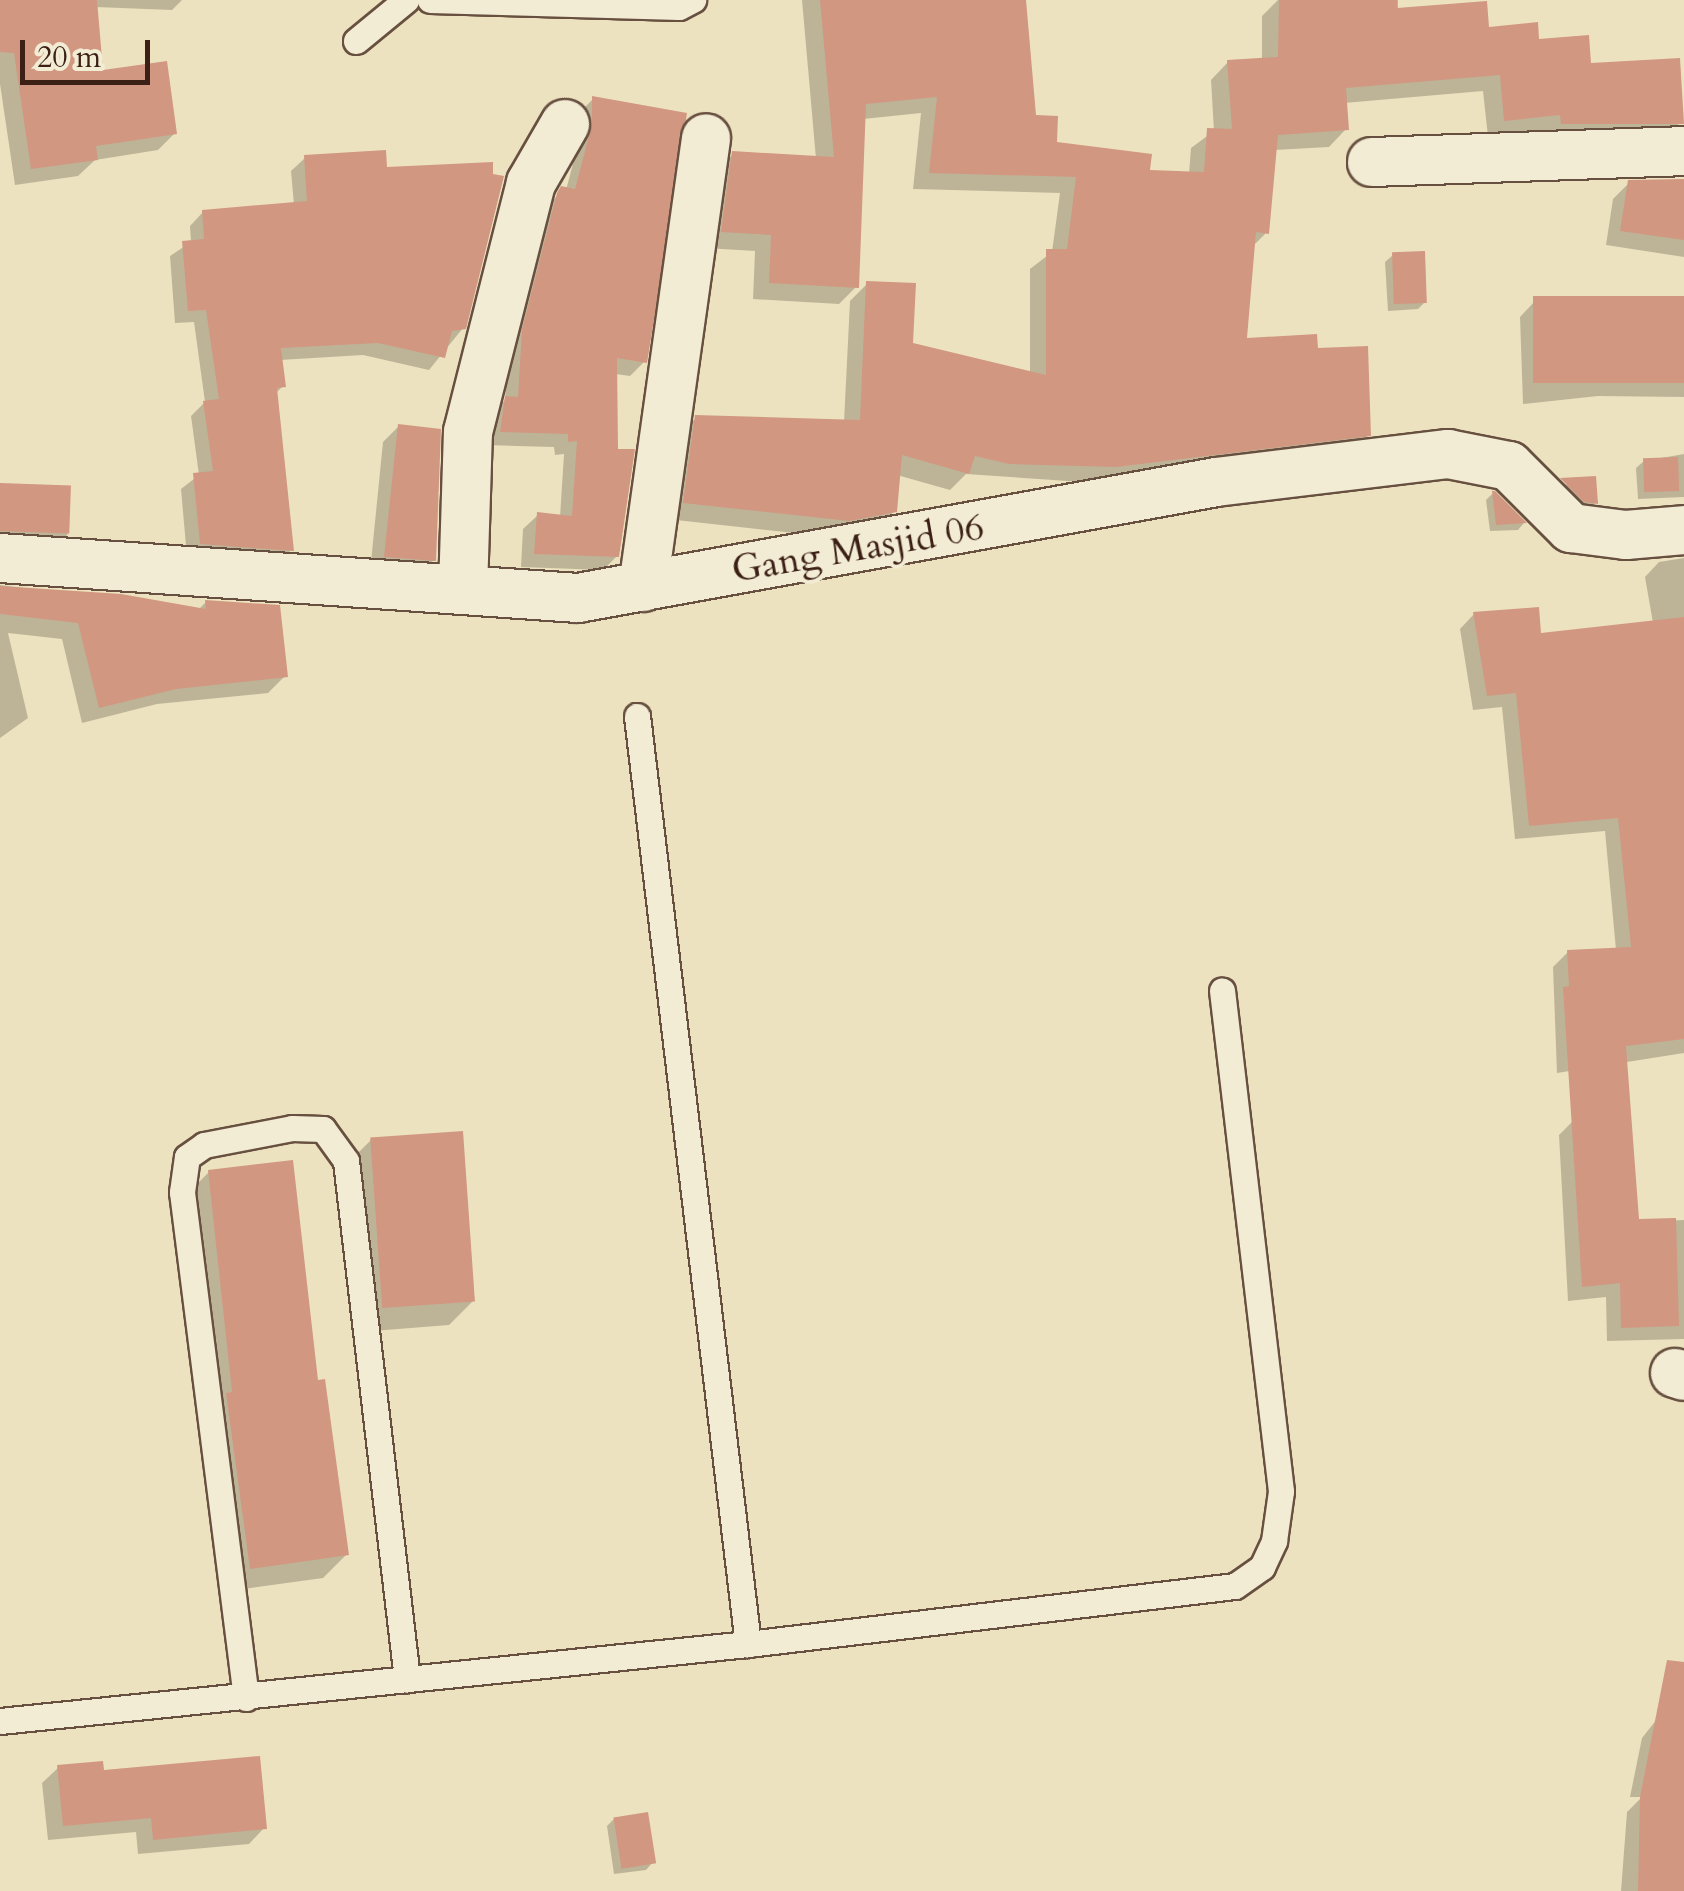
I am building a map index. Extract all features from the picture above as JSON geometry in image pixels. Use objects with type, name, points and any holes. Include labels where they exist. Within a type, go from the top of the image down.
[{"type":"street","points":[[462,590],[468,432],[531,184],[565,124]]},
{"type":"street","points":[[644,587],[706,138]]},
{"type":"street","points":[[1372,162],[1684,151]]},
{"type":"street","name":"Gang Masjid 06","points":[[0,558],[540,598],[644,587],[1216,482],[1448,454],[1509,466],[1571,528],[1626,535],[1684,530]]},
{"type":"lane","points":[[356,41],[406,0]]},
{"type":"lane","points":[[430,0],[678,7],[693,0]]},
{"type":"lane","points":[[637,716],[748,1644]]},
{"type":"lane","points":[[0,1721],[748,1644],[1235,1586],[1262,1567],[1274,1541],[1281,1490],[1222,990]]},
{"type":"lane","points":[[246,1698],[182,1192],[187,1157],[204,1146],[292,1128],[323,1128],[346,1161],[407,1679]]},
{"type":"building","points":[[0,0],[97,0],[103,70],[167,61],[177,134],[96,146],[98,160],[31,169],[14,53],[0,52]]},
{"type":"building","points":[[820,0],[1026,0],[1036,115],[1058,116],[1057,142],[1152,154],[1150,170],[1204,172],[1207,128],[1232,129],[1227,60],[1278,57],[1279,0],[1397,0],[1397,8],[1487,1],[1489,27],[1538,22],[1539,39],[1589,35],[1591,63],[1680,58],[1684,124],[1561,124],[1560,115],[1504,121],[1500,75],[1346,88],[1349,130],[1278,135],[1269,234],[1256,232],[1247,338],[1317,334],[1318,348],[1368,346],[1371,436],[1116,467],[1009,464],[975,456],[969,474],[902,455],[897,512],[849,521],[683,503],[695,415],[860,420],[866,281],[916,283],[913,343],[1046,375],[1046,249],[1067,249],[1076,177],[929,173],[937,97],[866,104],[859,288],[769,283],[771,235],[721,232],[732,151],[834,157]]},
{"type":"building","points":[[592,96],[687,113],[647,363],[617,358],[618,449],[635,449],[619,557],[534,554],[537,512],[572,516],[577,441],[568,442],[568,434],[500,432],[505,396],[518,397],[522,330],[557,193],[561,186],[575,189],[592,125]]},
{"type":"building","points":[[386,150],[387,167],[493,162],[493,174],[504,176],[466,329],[452,331],[445,358],[378,343],[281,348],[286,387],[277,388],[294,551],[200,544],[193,473],[213,471],[203,401],[219,399],[206,310],[188,311],[182,241],[204,239],[202,210],[307,201],[304,155]]},
{"type":"building","points":[[1684,179],[1684,240],[1620,231],[1628,180]]},
{"type":"building","points":[[1425,251],[1427,303],[1394,304],[1392,252]]},
{"type":"building","points":[[1533,296],[1684,296],[1684,383],[1533,383]]},
{"type":"building","points":[[398,424],[441,429],[436,561],[384,557]]},
{"type":"building","points":[[1678,457],[1679,491],[1644,492],[1643,458]]},
{"type":"building","points":[[1596,476],[1598,504],[1584,502],[1560,478]]},
{"type":"building","points":[[0,483],[71,485],[69,533],[0,531]]},
{"type":"building","points":[[1495,491],[1527,523],[1496,525]]},
{"type":"building","points":[[0,586],[121,594],[206,609],[205,600],[280,605],[288,677],[176,689],[99,708],[78,623],[0,614]]},
{"type":"building","points":[[1539,607],[1541,633],[1684,617],[1684,1039],[1626,1046],[1639,1219],[1676,1218],[1679,1326],[1621,1328],[1620,1283],[1582,1287],[1563,987],[1569,986],[1567,950],[1631,947],[1618,818],[1529,826],[1516,693],[1487,696],[1473,612]]},
{"type":"building","points":[[463,1131],[475,1302],[382,1308],[370,1137]]},
{"type":"building","points":[[293,1160],[318,1380],[325,1379],[349,1555],[250,1569],[226,1393],[232,1392],[208,1170]]},
{"type":"building","points":[[1667,1660],[1684,1662],[1684,1891],[1638,1891],[1640,1797]]},
{"type":"building","points":[[260,1756],[267,1829],[153,1840],[151,1818],[63,1826],[57,1765],[103,1761],[104,1770]]},
{"type":"building","points":[[648,1812],[656,1863],[622,1869],[613,1817]]}]
